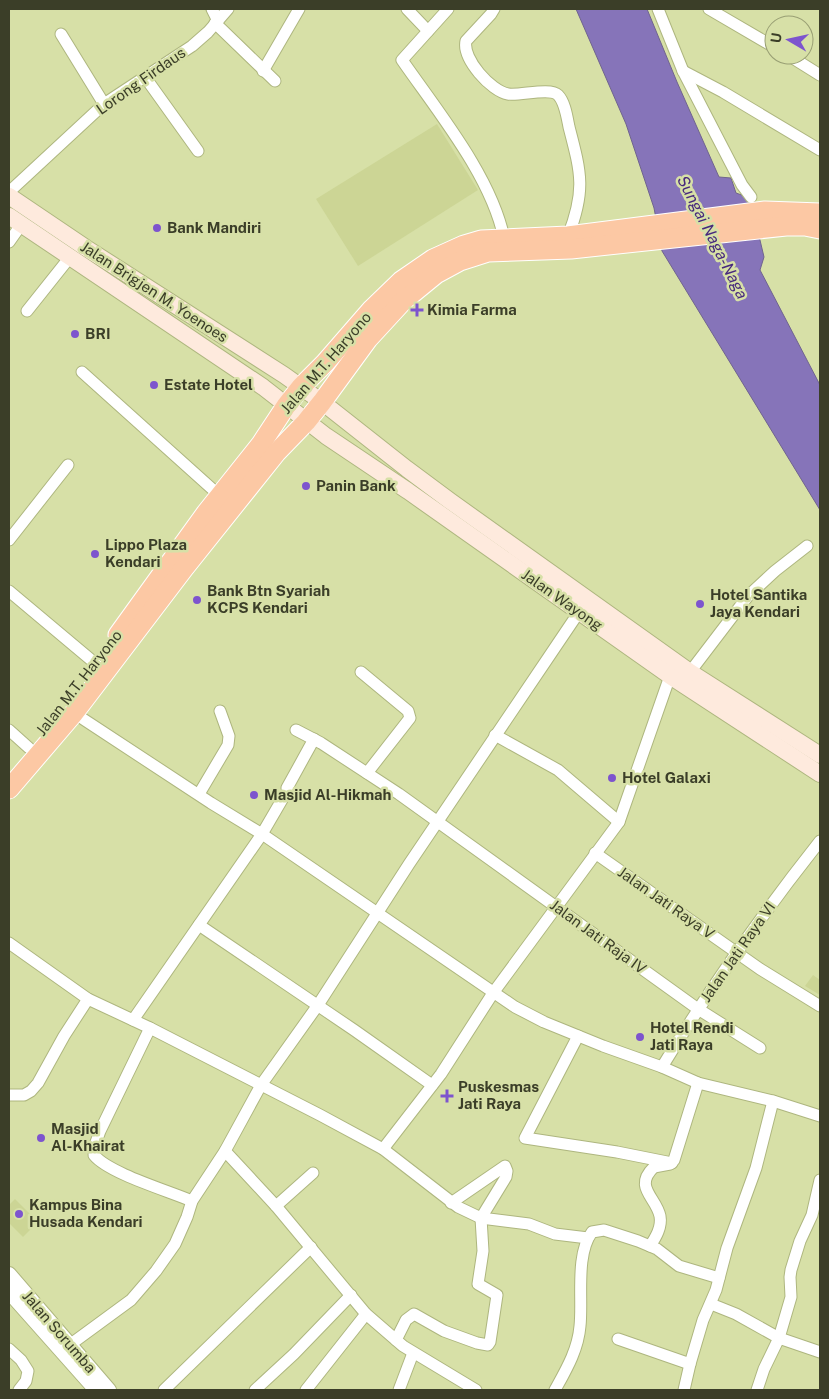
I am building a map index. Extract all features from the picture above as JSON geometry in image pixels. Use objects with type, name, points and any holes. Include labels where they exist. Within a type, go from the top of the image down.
[{"type":"highway","points":[[767,219],[820,213]]},
{"type":"highway","name":"Jalan M.T. Haryono","points":[[9,789],[74,713],[185,567],[276,453],[306,422],[368,339],[403,301],[436,274],[460,261],[488,252],[571,249],[652,233],[767,219]]},
{"type":"highway","points":[[767,219],[820,229]]},
{"type":"highway","name":"Jalan M.T. Haryono","points":[[9,770],[29,748],[96,664],[220,496],[261,444],[301,387],[325,363],[356,325],[401,281],[433,259],[464,245],[481,240],[652,233]]},
{"type":"main road","name":"Jalan Brigjen M. Yoenoes","points":[[9,194],[94,253],[322,402]]},
{"type":"main road","name":"Jalan Brigjen M. Yoenoes","points":[[15,220],[255,381],[306,422]]},
{"type":"main road","name":"Jalan Wayong","points":[[322,402],[450,501],[690,672],[820,755]]},
{"type":"main road","name":"Jalan Wayong","points":[[306,422],[408,491],[670,676],[820,774]]},
{"type":"street","points":[[212,9],[217,22],[263,71],[275,81]]},
{"type":"street","name":"Lorong Firdaus","points":[[9,194],[104,104],[192,46],[228,9]]},
{"type":"street","points":[[263,71],[299,9]]},
{"type":"street","points":[[407,9],[428,31]]},
{"type":"street","points":[[448,9],[402,60],[474,166],[500,220],[504,238]]},
{"type":"street","points":[[494,9],[492,14],[466,41],[466,49],[471,64],[478,72],[494,87],[507,94],[552,92],[558,95],[565,109],[579,162],[581,188],[577,213],[568,236]]},
{"type":"street","points":[[658,9],[683,71],[742,185],[751,197]]},
{"type":"street","points":[[709,9],[764,41]]},
{"type":"street","points":[[61,34],[104,104]]},
{"type":"street","points":[[804,65],[820,75]]},
{"type":"street","points":[[683,71],[723,92],[820,150]]},
{"type":"street","points":[[145,77],[198,151]]},
{"type":"street","points":[[9,242],[15,220]]},
{"type":"street","points":[[27,311],[70,257]]},
{"type":"street","points":[[82,372],[220,496]]},
{"type":"street","points":[[9,540],[68,465]]},
{"type":"street","points":[[690,672],[748,596],[775,571],[807,546]]},
{"type":"street","points":[[9,591],[96,664]]},
{"type":"street","points":[[71,1344],[131,1300],[146,1285],[174,1244],[192,1202],[225,1151],[261,1085],[318,1005],[377,912],[579,612]]},
{"type":"street","points":[[361,672],[410,714],[410,718],[367,773]]},
{"type":"street","points":[[383,1150],[441,1074],[493,993],[618,822],[670,676]]},
{"type":"street","points":[[199,794],[228,745],[228,736],[220,711]]},
{"type":"street","points":[[74,713],[262,834],[515,1007],[544,1022],[662,1067],[698,1083],[773,1101],[820,1116]]},
{"type":"street","points":[[9,730],[29,748]]},
{"type":"street","name":"Jalan Jati Raja IV","points":[[296,730],[399,794],[698,1009],[760,1048]]},
{"type":"street","points":[[496,735],[558,770],[618,822]]},
{"type":"street","points":[[133,1020],[262,834],[314,740]]},
{"type":"street","name":"Jalan Jati Raya VI","points":[[662,1067],[698,1009],[738,954],[751,931],[820,841]]},
{"type":"street","name":"Jalan Jati Raya V","points":[[595,853],[738,954],[820,1006]]},
{"type":"street","points":[[200,925],[432,1085]]},
{"type":"street","points":[[9,943],[88,1000],[150,1028],[383,1150],[451,1202],[481,1218],[529,1224],[555,1234],[588,1238]]},
{"type":"street","points":[[9,1096],[24,1095],[31,1091],[38,1083],[64,1036],[88,1000]]},
{"type":"street","points":[[150,1028],[100,1131],[94,1155],[103,1163],[131,1177],[192,1202]]},
{"type":"street","points":[[578,1036],[525,1138],[617,1152],[672,1163]]},
{"type":"street","points":[[672,1163],[698,1083]]},
{"type":"street","points":[[684,1390],[703,1320],[711,1304],[730,1241],[756,1168],[773,1101]]},
{"type":"street","points":[[225,1151],[276,1206],[366,1314],[413,1353],[465,1387],[476,1390]]},
{"type":"street","points":[[650,1246],[658,1233],[660,1220],[659,1212],[646,1188],[645,1182],[654,1167],[672,1163]]},
{"type":"street","points":[[396,1340],[406,1320],[414,1314],[444,1331],[477,1343],[489,1344],[497,1295],[478,1284],[483,1251],[481,1218],[506,1177],[507,1171],[505,1166],[451,1202]]},
{"type":"street","points":[[276,1206],[313,1173]]},
{"type":"street","points":[[756,1390],[779,1338],[791,1297],[791,1270],[800,1241],[819,1195],[820,1180]]},
{"type":"street","points":[[555,1390],[575,1352],[580,1328],[581,1272],[588,1238],[592,1232],[604,1230],[650,1246],[679,1266],[720,1278]]},
{"type":"street","points":[[164,1390],[311,1247]]},
{"type":"street","name":"Jalan Sorumba","points":[[9,1274],[71,1344],[103,1389]]},
{"type":"street","name":"Jalan Sorumba","points":[[9,1292],[103,1389]]},
{"type":"street","points":[[255,1390],[294,1354],[351,1295]]},
{"type":"street","points":[[711,1304],[736,1314],[779,1338],[820,1352]]},
{"type":"street","points":[[312,1389],[366,1314]]},
{"type":"street","points":[[618,1339],[690,1364]]},
{"type":"street","points":[[9,1349],[21,1360],[28,1371],[26,1381],[19,1390]]},
{"type":"street","points":[[399,1390],[413,1353]]},
{"type":"shaded area","points":[[437,124],[478,190],[358,266],[316,199]]},
{"type":"shaded area","points":[[813,975],[820,980],[820,995],[805,986]]},
{"type":"shaded area","name":"Kampus Bina Husada Kendari","points":[[15,1199],[38,1222],[23,1237],[9,1223],[9,1205]]},
{"type":"water","name":"Sungai Naga-Naga","points":[[576,9],[647,9],[719,177],[731,178],[736,193],[750,198],[764,257],[760,270],[820,385],[820,510],[662,251],[654,208],[626,124]]},
{"type":"place","name":"Bank Mandiri","points":[[157,228]]},
{"type":"place","name":"Kimia Farma","points":[[417,310]]},
{"type":"place","name":"BRI","points":[[75,334]]},
{"type":"place","name":"Estate Hotel","points":[[154,385]]},
{"type":"place","name":"Panin Bank","points":[[306,486]]},
{"type":"place","name":"Lippo Plaza Kendari","points":[[95,554]]},
{"type":"place","name":"Bank Btn Syariah KCPS Kendari","points":[[197,600]]},
{"type":"place","name":"Hotel Santika Jaya Kendari","points":[[700,604]]},
{"type":"place","name":"Hotel Galaxi","points":[[612,778]]},
{"type":"place","name":"Masjid Al-Hikmah","points":[[254,795]]},
{"type":"place","name":"Hotel Rendi Jati Raya","points":[[640,1037]]},
{"type":"place","name":"Puskesmas Jati Raya","points":[[447,1096]]},
{"type":"place","name":"Masjid Al-Khairat","points":[[41,1138]]},
{"type":"place","name":"Kampus Bina Husada Kendari","points":[[19,1214]]}]
